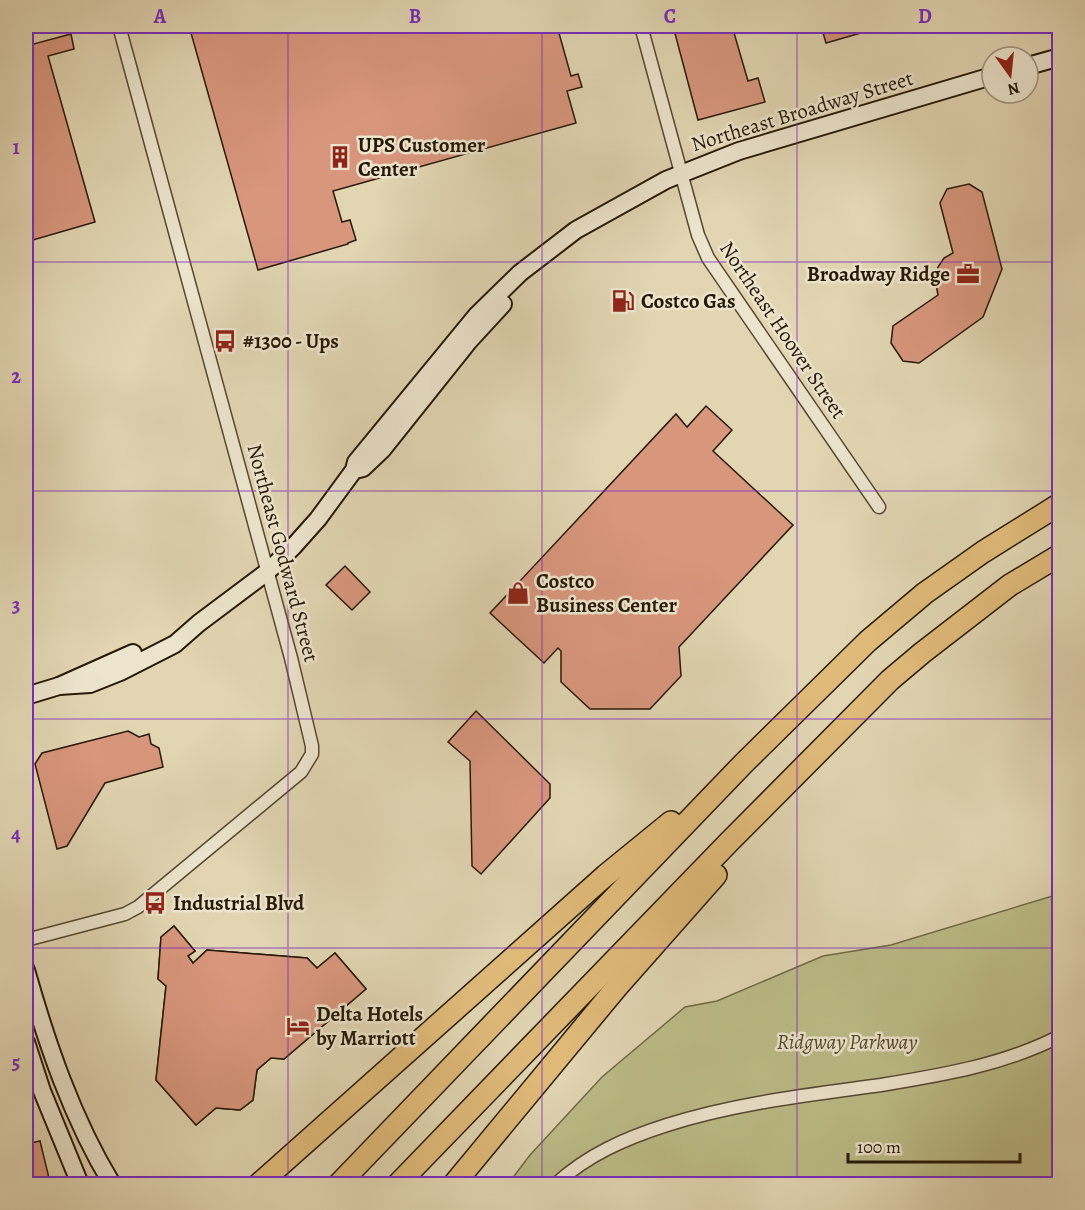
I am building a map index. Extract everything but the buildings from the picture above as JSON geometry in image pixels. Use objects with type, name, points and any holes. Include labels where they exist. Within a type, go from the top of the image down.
[{"type":"highway","points":[[339,1185],[744,763],[868,641],[925,593],[983,552],[1059,504]]},
{"type":"highway","points":[[398,1185],[729,842],[890,681],[922,653],[1010,585],[1059,555]]},
{"type":"highway","points":[[454,1185],[617,987],[890,681]]},
{"type":"highway","points":[[259,1185],[606,875],[744,763]]},
{"type":"main road","points":[[1040,63],[1059,57]]},
{"type":"main road","name":"Northeast Broadway Street","points":[[26,696],[59,686],[199,623],[267,572],[318,519],[374,438],[476,316],[520,273],[560,241],[637,195],[681,173],[759,144],[980,80]]},
{"type":"main road","points":[[26,970],[43,1030],[63,1083],[99,1163],[112,1185]]},
{"type":"main road","points":[[26,1042],[42,1092],[80,1185]]},
{"type":"street","name":"Northeast Godward Street","points":[[26,940],[125,914],[138,907],[301,772],[312,754],[311,735],[119,26]]},
{"type":"street","name":"Northeast Hoover Street","points":[[641,26],[698,235],[708,258],[879,507]]},
{"type":"street","points":[[556,1185],[594,1156],[618,1143],[689,1118],[728,1107],[933,1077],[1014,1056],[1059,1036]]},
{"type":"green space","name":"Ridgway Parkway","points":[[1059,894],[1059,1184],[508,1184],[530,1155],[602,1077],[685,1007],[717,1001],[823,956],[891,945]]},
{"type":"place","name":"UPS Customer Center","points":[[340,157]]},
{"type":"place","name":"Broadway Ridge","points":[[968,274]]},
{"type":"place","name":"Costco Gas","points":[[623,301]]},
{"type":"place","name":"#1300 - Ups","points":[[225,341]]},
{"type":"place","name":"Costco Business Center","points":[[518,593]]},
{"type":"place","name":"Industrial Blvd","points":[[155,903]]},
{"type":"place","name":"Delta Hotels by Marriott","points":[[298,1026]]}]
